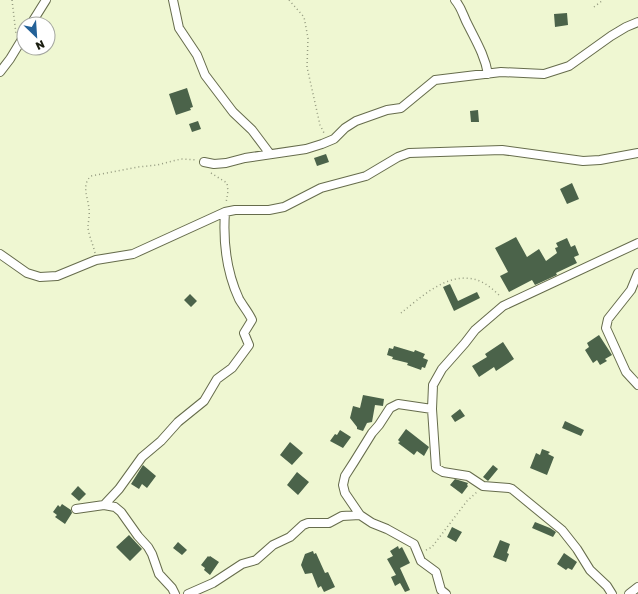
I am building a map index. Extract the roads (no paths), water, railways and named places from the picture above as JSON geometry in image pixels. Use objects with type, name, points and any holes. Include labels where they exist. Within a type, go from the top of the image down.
[{"type":"street","points":[[36,16],[46,0]]},
{"type":"street","points":[[173,0],[179,28],[197,55],[205,75],[233,112],[252,130],[270,154]]},
{"type":"street","points":[[455,0],[462,10],[479,46],[488,74]]},
{"type":"street","points":[[204,162],[214,164],[226,163],[245,158],[306,149],[329,141],[334,139],[345,128],[356,121],[387,110],[401,108],[435,80],[501,72],[544,74],[569,66],[626,26],[638,22]]},
{"type":"street","points":[[0,72],[16,49]]},
{"type":"street","points":[[0,254],[27,273],[40,277],[57,276],[96,260],[133,254],[224,212],[235,210],[269,210],[284,208],[321,188],[366,176],[398,157],[410,153],[502,150],[583,161],[600,160],[638,152]]},
{"type":"street","points":[[104,505],[119,489],[142,458],[178,422],[204,401],[217,379],[232,368],[249,345],[244,333],[252,320],[240,300],[232,279],[223,231],[224,212]]},
{"type":"street","points":[[612,594],[607,586],[590,570],[577,549],[562,530],[512,489],[483,486],[468,476],[444,472],[436,468],[432,409],[433,385],[438,374],[475,330],[493,314],[509,304],[638,242]]},
{"type":"street","points":[[638,273],[631,290],[608,319],[606,328],[626,372],[638,385]]},
{"type":"street","points":[[432,409],[398,404],[390,408],[379,425],[372,432],[343,481],[343,486],[345,493],[360,515],[372,523],[387,528],[414,544],[422,561],[436,572],[440,590],[446,594]]},
{"type":"street","points":[[76,509],[104,505],[115,508],[125,516],[152,554],[159,574],[172,588],[175,594]]},
{"type":"street","points":[[188,594],[213,583],[242,564],[256,560],[273,545],[290,537],[303,525],[308,523],[329,523],[342,516],[360,515]]},
{"type":"street","points":[[629,594],[638,587]]}]
